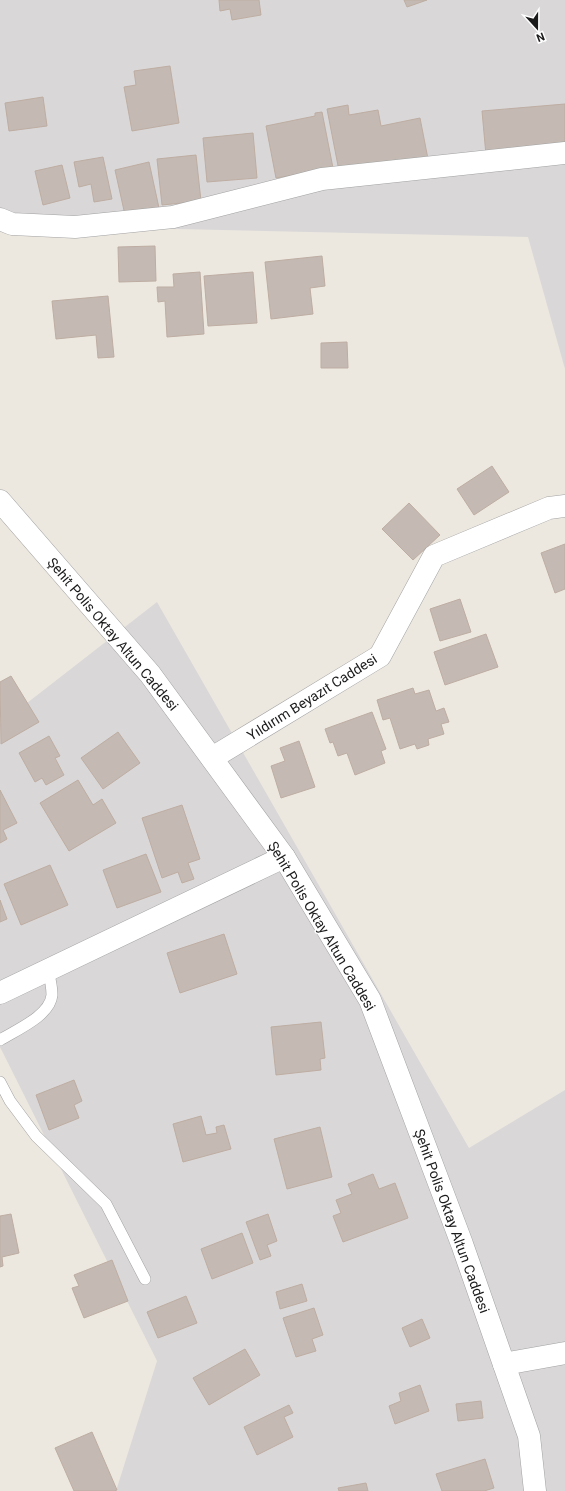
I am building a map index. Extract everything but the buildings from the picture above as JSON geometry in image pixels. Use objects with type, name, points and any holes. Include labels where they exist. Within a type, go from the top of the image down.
[{"type":"street","points":[[0,219],[12,224],[75,227],[173,217],[322,179],[565,153]]},
{"type":"street","name":"Şehit Polis Oktay Altun Caddesi","points":[[0,501],[150,674],[284,857],[370,1000],[462,1244],[529,1436],[535,1491]]},
{"type":"street","name":"Yıldırım Beyazıt Caddesi","points":[[212,758],[380,656],[434,556],[548,508],[565,506]]},
{"type":"street","points":[[0,993],[284,857]]},
{"type":"street","points":[[504,1364],[565,1353]]},
{"type":"lane","points":[[0,1040],[41,1015],[47,1008],[52,995],[48,970]]},
{"type":"lane","points":[[0,1082],[10,1101],[36,1136],[106,1204],[145,1279]]},
{"type":"shaded area","points":[[0,0],[565,0],[565,369],[528,237],[0,225]]},
{"type":"shaded area","points":[[157,602],[469,1148],[565,1090],[565,1491],[116,1491],[157,1361],[0,1047],[0,724]]}]
